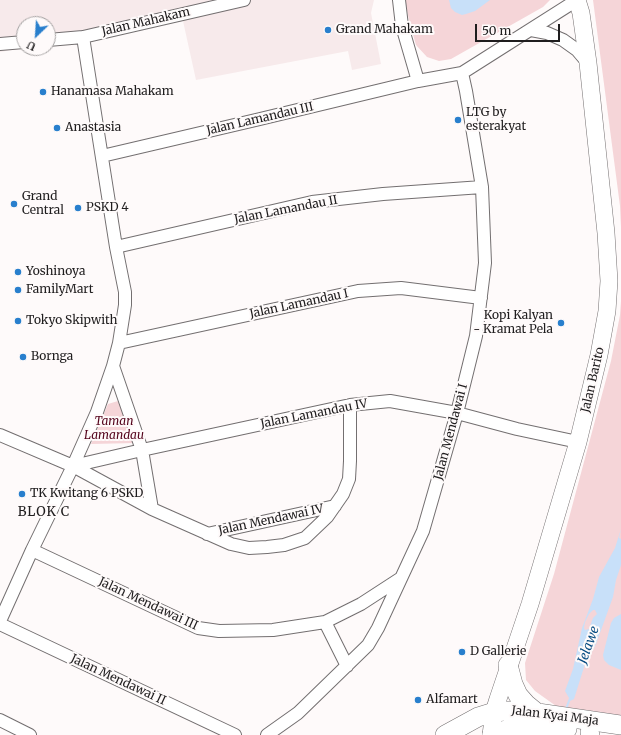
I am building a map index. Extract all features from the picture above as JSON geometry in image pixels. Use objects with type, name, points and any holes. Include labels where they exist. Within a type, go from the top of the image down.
[{"type":"main road","points":[[508,665],[513,684],[518,695],[537,713]]},
{"type":"main road","name":"Jalan Kyai Maja","points":[[445,735],[478,718],[494,712],[506,710],[537,713],[594,734]]},
{"type":"main road","name":"Jalan Kyai Maja","points":[[492,735],[506,730],[561,722],[621,725]]},
{"type":"street","name":"Jalan Mahakam","points":[[56,39],[84,37],[244,0]]},
{"type":"street","points":[[399,0],[402,26],[418,81],[462,73],[531,30],[579,3]]},
{"type":"street","name":"Jalan Barito","points":[[492,735],[494,712],[508,665],[530,604],[578,442],[600,355],[607,311],[609,281],[606,233],[588,62],[579,3]]},
{"type":"street","points":[[531,30],[547,33],[563,40],[577,50],[588,62]]},
{"type":"street","points":[[0,623],[32,550],[73,466],[97,412],[113,366],[119,343],[125,305],[125,292],[116,247],[84,37]]},
{"type":"street","points":[[0,44],[16,43]]},
{"type":"street","name":"Jalan Mendawai I","points":[[267,735],[298,713],[368,645],[378,628],[423,531],[457,413],[476,336],[485,263],[482,187],[462,73]]},
{"type":"street","name":"Jalan Lamandau III","points":[[102,156],[268,118],[418,81]]},
{"type":"street","name":"Jalan Lamandau II","points":[[116,247],[312,202],[383,194],[482,187]]},
{"type":"street","name":"Jalan Lamandau I","points":[[119,343],[358,291],[401,288],[481,298]]},
{"type":"street","points":[[113,366],[142,450],[152,509]]},
{"type":"street","name":"Jalan Lamandau IV","points":[[73,466],[350,405],[390,401],[457,413],[578,442]]},
{"type":"street","name":"Jalan Mendawai IV","points":[[0,435],[73,466],[152,509],[207,534],[231,544],[249,548],[267,548],[284,545],[305,538],[326,517],[343,494],[349,479],[350,405]]},
{"type":"street","name":"Jalan Mendawai IV","points":[[207,534],[335,506]]},
{"type":"street","name":"Jalan Mendawai III","points":[[32,550],[198,628],[219,631],[273,630],[325,622],[361,604],[401,578]]},
{"type":"street","points":[[325,622],[347,666]]},
{"type":"street","name":"Jalan Mendawai II","points":[[0,623],[235,735]]},
{"type":"street","points":[[0,720],[30,735]]},
{"type":"shaded area","points":[[0,0],[374,0],[371,13],[381,64],[352,70],[348,51],[196,80],[183,21],[56,43],[56,16],[16,16],[16,49],[0,52]]},
{"type":"green space","points":[[405,0],[550,0],[543,7],[451,59],[439,61],[427,57],[416,45]]},
{"type":"green space","points":[[593,0],[621,0],[621,227],[620,206]]},
{"type":"green space","points":[[621,301],[621,719],[556,706],[535,691],[526,680],[525,663],[554,574],[611,361],[620,315]]},
{"type":"green space","name":"Taman Lamandau","points":[[118,401],[136,443],[91,444],[108,404]]},
{"type":"water","points":[[449,0],[490,0],[475,11],[462,15],[455,12],[451,8]]},
{"type":"water","name":"Jelawe","points":[[621,529],[619,538],[621,539],[621,565],[616,580],[613,597],[596,644],[585,664],[574,699],[570,701],[558,735],[555,735],[569,698],[565,691],[573,669],[582,628],[593,599],[599,577],[615,548]],"holes":[[[595,610],[597,614],[593,618],[589,629],[585,630],[585,622],[589,614]]]},
{"type":"water","points":[[621,614],[621,670],[609,665],[604,660],[603,655],[611,623],[614,618]]},
{"type":"place","name":"Grand Mahakam","points":[[328,30]]},
{"type":"place","name":"Hanamasa Mahakam","points":[[43,92]]},
{"type":"place","name":"LTG by esterakyat","points":[[458,120]]},
{"type":"place","name":"Anastasia","points":[[57,128]]},
{"type":"place","name":"Grand Central","points":[[14,204]]},
{"type":"place","name":"PSKD 4","points":[[78,208]]},
{"type":"place","name":"Yoshinoya","points":[[18,272]]},
{"type":"place","name":"FamilyMart","points":[[18,290]]},
{"type":"place","name":"Tokyo Skipwith","points":[[18,321]]},
{"type":"place","name":"Kopi Kalyan - Kramat Pela","points":[[561,323]]},
{"type":"place","name":"Bornga","points":[[23,357]]},
{"type":"place","name":"TK Kwitang 6 PSKD","points":[[22,494]]},
{"type":"place","name":"D Gallerie","points":[[462,652]]},
{"type":"place","name":"Alfamart","points":[[418,700]]},
{"type":"district","name":"BLOK C","points":[[44,512]]}]
